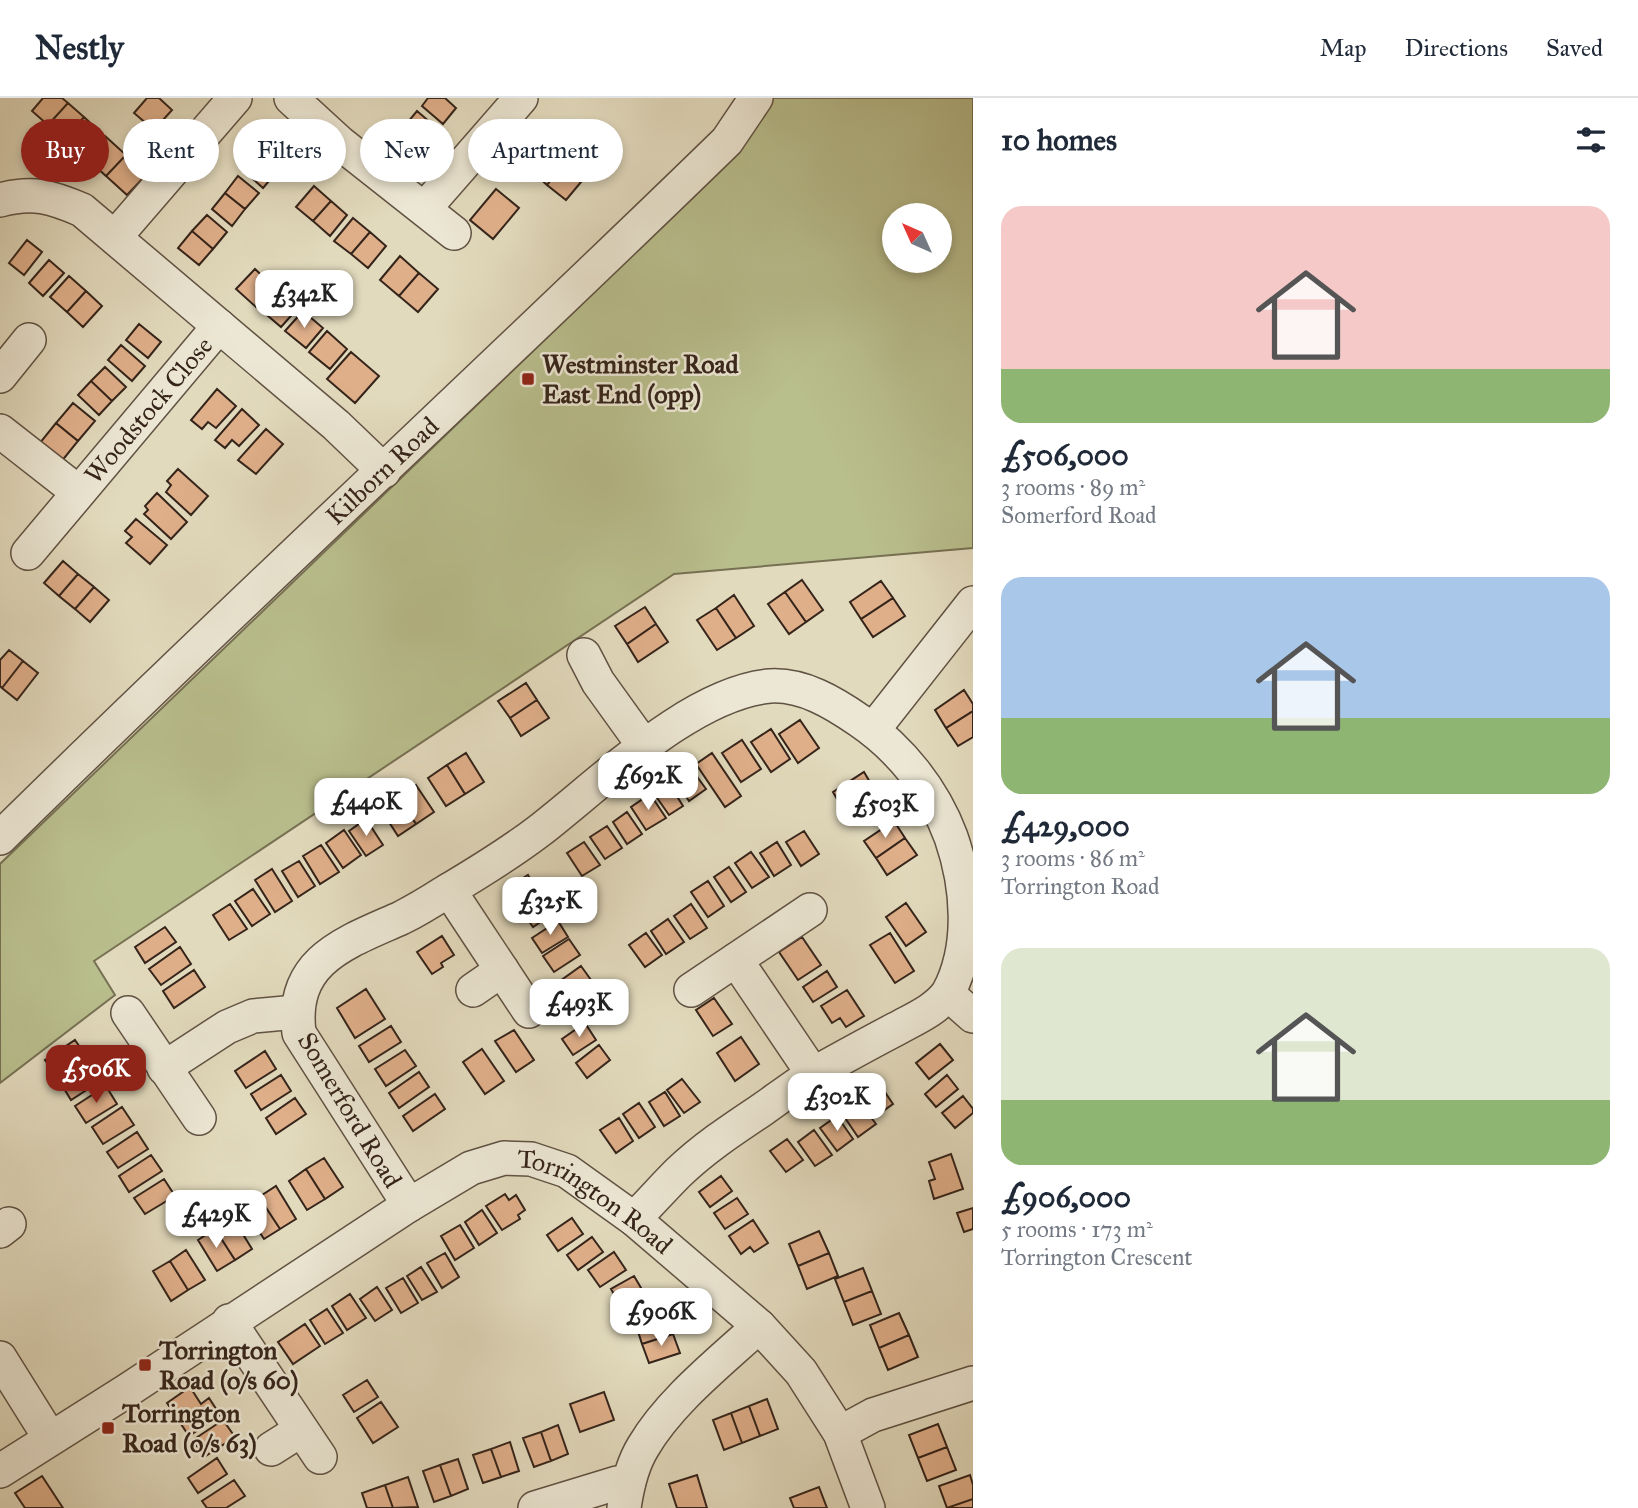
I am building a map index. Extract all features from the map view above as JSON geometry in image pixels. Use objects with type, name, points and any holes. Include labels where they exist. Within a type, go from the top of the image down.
[{"type":"street","points":[[116,237],[234,98]]},
{"type":"street","points":[[291,98],[340,143],[454,233]]},
{"type":"street","points":[[425,208],[521,98]]},
{"type":"street","name":"Kilborn Road","points":[[0,838],[135,704],[384,471],[727,141],[756,98]]},
{"type":"street","points":[[0,200],[19,195],[52,197],[82,210],[336,425],[384,471]]},
{"type":"street","name":"Woodstock Close","points":[[28,553],[219,326]]},
{"type":"street","points":[[0,376],[29,340]]},
{"type":"street","name":"Woodstock Close","points":[[0,431],[78,492]]},
{"type":"street","points":[[873,730],[973,603]]},
{"type":"street","points":[[585,678],[644,746]]},
{"type":"street","name":"Somerford Road","points":[[409,1205],[299,1033],[296,1012],[305,981],[322,960],[348,942],[406,915],[536,834],[644,746],[703,708],[741,691],[774,686],[808,692],[836,705],[873,730],[910,766],[935,802],[950,835],[967,890],[969,921],[965,958],[948,994],[926,1013],[813,1074],[708,1145],[635,1219]]},
{"type":"street","points":[[449,890],[530,1011]]},
{"type":"street","points":[[691,990],[810,910]]},
{"type":"street","points":[[736,960],[813,1074]]},
{"type":"street","points":[[473,989],[502,971]]},
{"type":"street","points":[[948,994],[973,1016]]},
{"type":"street","name":"Somerford Road","points":[[164,1068],[240,1021],[253,1016],[296,1012]]},
{"type":"street","points":[[128,1013],[199,1118]]},
{"type":"street","name":"Torrington Road","points":[[0,1471],[409,1205],[471,1168],[504,1158],[531,1159],[567,1171],[635,1219],[759,1326],[801,1372],[840,1433],[868,1508]]},
{"type":"street","points":[[229,1321],[320,1457]]},
{"type":"street","points":[[626,1496],[643,1447],[677,1403],[759,1326]]},
{"type":"street","points":[[0,1358],[50,1438]]},
{"type":"street","points":[[840,1433],[873,1415],[973,1383]]},
{"type":"street","points":[[271,1449],[301,1430]]},
{"type":"street","points":[[535,1508],[617,1483],[626,1496]]},
{"type":"green space","points":[[769,98],[973,98],[973,548],[674,574],[94,961],[115,995],[0,1083],[0,864],[720,171]]},
{"type":"building","points":[[43,98],[62,98],[68,103],[53,119],[41,119],[32,111]]},
{"type":"building","points":[[147,98],[159,98],[172,110],[164,119],[141,119],[134,113]]},
{"type":"building","points":[[428,98],[445,98],[456,108],[447,119],[437,119],[422,106]]},
{"type":"building","points":[[68,103],[84,117],[82,119],[53,119]]},
{"type":"building","points":[[417,111],[426,119],[410,119]]},
{"type":"building","points":[[109,140],[123,152],[123,158],[109,173]]},
{"type":"building","points":[[123,158],[123,182],[139,182],[127,195],[109,179],[109,173]]},
{"type":"building","points":[[233,182],[245,182],[259,193],[245,209],[225,193]]},
{"type":"building","points":[[256,182],[268,182],[263,188]]},
{"type":"building","points":[[549,182],[581,182],[566,200],[547,185]]},
{"type":"building","points":[[314,186],[331,201],[313,221],[296,207]]},
{"type":"building","points":[[496,189],[519,208],[493,239],[470,220]]},
{"type":"building","points":[[225,193],[245,209],[232,226],[212,209]]},
{"type":"building","points":[[331,201],[347,215],[330,236],[313,221]]},
{"type":"building","points":[[207,215],[227,232],[213,249],[192,231]]},
{"type":"building","points":[[353,218],[370,232],[351,254],[334,241]]},
{"type":"building","points":[[192,231],[213,249],[199,265],[178,248]]},
{"type":"building","points":[[370,232],[386,246],[368,268],[351,254]]},
{"type":"building","points":[[27,240],[42,252],[24,275],[9,263]]},
{"type":"building","points":[[400,256],[419,273],[399,296],[380,280]]},
{"type":"building","points":[[49,260],[64,273],[43,296],[29,283]]},
{"type":"building","points":[[255,269],[274,287],[256,307],[236,289]]},
{"type":"building","points":[[419,273],[438,289],[418,312],[399,296]]},
{"type":"building","points":[[69,276],[86,291],[67,312],[50,297]]},
{"type":"building","points":[[86,291],[102,306],[83,327],[67,312]]},
{"type":"building","points":[[278,291],[298,308],[281,327],[261,310]]},
{"type":"building","points":[[303,311],[323,328],[306,348],[285,331]]},
{"type":"building","points":[[139,324],[161,342],[148,358],[126,340]]},
{"type":"building","points":[[327,331],[347,349],[330,369],[309,352]]},
{"type":"building","points":[[121,345],[145,366],[132,381],[108,360]]},
{"type":"building","points":[[351,352],[379,376],[355,403],[327,379]]},
{"type":"building","points":[[105,367],[126,387],[112,401],[91,381]]},
{"type":"building","points":[[91,381],[112,401],[99,415],[78,395]]},
{"type":"building","points":[[217,389],[236,406],[216,428],[208,422],[202,429],[191,420]]},
{"type":"building","points":[[73,403],[95,421],[78,441],[56,423]]},
{"type":"building","points":[[242,409],[259,425],[239,446],[232,440],[225,448],[215,440]]},
{"type":"building","points":[[56,423],[78,441],[61,462],[39,444]]},
{"type":"building","points":[[266,429],[283,444],[256,474],[238,460]]},
{"type":"building","points":[[178,469],[208,496],[191,515],[166,492],[171,485],[167,481]]},
{"type":"building","points":[[157,493],[187,522],[171,539],[144,514],[148,510],[145,506]]},
{"type":"building","points":[[136,519],[167,545],[150,564],[126,543],[132,537],[125,531]]},
{"type":"building","points":[[63,561],[78,574],[59,596],[44,583]]},
{"type":"building","points":[[78,574],[94,587],[75,609],[59,596]]},
{"type":"building","points":[[802,580],[823,610],[806,622],[785,592]]},
{"type":"building","points":[[881,581],[893,598],[861,619],[850,602]]},
{"type":"building","points":[[94,587],[109,600],[90,622],[75,609]]},
{"type":"building","points":[[785,592],[806,622],[789,634],[768,604]]},
{"type":"building","points":[[734,595],[754,626],[736,638],[716,608]]},
{"type":"building","points":[[893,598],[905,616],[873,637],[861,619]]},
{"type":"building","points":[[645,607],[656,624],[627,644],[615,626]]},
{"type":"building","points":[[716,608],[736,638],[717,650],[697,620]]},
{"type":"building","points":[[656,624],[668,642],[638,662],[627,644]]},
{"type":"building","points":[[9,650],[23,661],[2,688],[0,660]]},
{"type":"building","points":[[23,661],[38,673],[17,700],[2,688]]},
{"type":"building","points":[[526,683],[537,700],[510,718],[498,701]]},
{"type":"building","points":[[964,690],[973,704],[973,711],[946,728],[935,710]]},
{"type":"building","points":[[537,700],[549,718],[521,736],[510,718]]},
{"type":"building","points":[[973,711],[973,737],[958,746],[946,728]]},
{"type":"building","points":[[800,720],[819,748],[798,763],[779,734]]},
{"type":"building","points":[[771,729],[790,759],[771,772],[751,742]]},
{"type":"building","points":[[742,740],[761,769],[741,782],[722,753]]},
{"type":"building","points":[[466,753],[484,782],[465,794],[447,765]]},
{"type":"building","points":[[712,753],[741,796],[725,807],[696,764]]},
{"type":"building","points":[[447,765],[465,794],[446,806],[428,778]]},
{"type":"building","points":[[690,767],[706,789],[689,801],[674,778]]},
{"type":"building","points":[[864,772],[874,789],[843,809],[833,792]]},
{"type":"building","points":[[668,782],[683,806],[669,815],[653,792]]},
{"type":"building","points":[[416,785],[434,812],[416,824],[398,797]]},
{"type":"building","points":[[874,789],[885,805],[854,825],[843,809]]},
{"type":"building","points":[[650,794],[666,818],[646,830],[631,807]]},
{"type":"building","points":[[398,797],[416,824],[398,836],[380,808]]},
{"type":"building","points":[[627,812],[642,834],[627,844],[613,822]]},
{"type":"building","points":[[366,819],[383,845],[366,856],[349,831]]},
{"type":"building","points":[[894,821],[905,838],[876,858],[864,841]]},
{"type":"building","points":[[607,826],[622,848],[605,859],[590,837]]},
{"type":"building","points":[[344,830],[361,855],[343,868],[326,843]]},
{"type":"building","points":[[804,831],[819,854],[801,866],[786,842]]},
{"type":"building","points":[[905,838],[917,855],[887,875],[876,858]]},
{"type":"building","points":[[584,842],[600,865],[582,876],[567,853]]},
{"type":"building","points":[[777,842],[791,865],[774,876],[760,853]]},
{"type":"building","points":[[321,845],[339,872],[320,884],[303,856]]},
{"type":"building","points":[[751,852],[769,877],[752,888],[735,863]]},
{"type":"building","points":[[299,861],[315,886],[298,897],[282,871]]},
{"type":"building","points":[[729,867],[746,892],[731,902],[714,877]]},
{"type":"building","points":[[272,869],[292,901],[275,912],[255,880]]},
{"type":"building","points":[[528,875],[538,892],[515,907],[504,890]]},
{"type":"building","points":[[708,881],[724,906],[708,917],[691,892]]},
{"type":"building","points":[[253,889],[270,914],[252,926],[235,901]]},
{"type":"building","points":[[543,897],[554,913],[533,927],[522,911]]},
{"type":"building","points":[[906,903],[926,932],[906,946],[886,917]]},
{"type":"building","points":[[230,904],[247,929],[229,940],[213,915]]},
{"type":"building","points":[[691,904],[707,928],[690,939],[674,916]]},
{"type":"building","points":[[668,919],[684,942],[666,954],[651,931]]},
{"type":"building","points":[[558,921],[568,937],[542,953],[532,938]]},
{"type":"building","points":[[165,927],[176,942],[145,963],[135,947]]},
{"type":"building","points":[[646,933],[662,955],[645,967],[629,945]]},
{"type":"building","points":[[890,933],[914,971],[895,983],[870,945]]},
{"type":"building","points":[[442,936],[454,955],[441,963],[443,967],[432,974],[417,952]]},
{"type":"building","points":[[802,937],[821,965],[798,980],[779,952]]},
{"type":"building","points":[[569,939],[580,955],[554,972],[543,956]]},
{"type":"building","points":[[180,947],[191,964],[161,985],[149,969]]},
{"type":"building","points":[[581,966],[591,980],[570,995],[560,981]]},
{"type":"building","points":[[194,970],[205,987],[174,1008],[163,991]]},
{"type":"building","points":[[827,971],[837,987],[813,1002],[803,987]]},
{"type":"building","points":[[597,987],[607,1002],[584,1017],[574,1002]]},
{"type":"building","points":[[366,989],[385,1019],[355,1038],[337,1008]]},
{"type":"building","points":[[847,990],[864,1016],[846,1027],[840,1018],[832,1023],[821,1006]]},
{"type":"building","points":[[714,998],[732,1024],[713,1036],[696,1010]]},
{"type":"building","points":[[585,1023],[596,1040],[573,1055],[562,1039]]},
{"type":"building","points":[[391,1026],[401,1042],[369,1062],[359,1046]]},
{"type":"building","points":[[514,1030],[534,1060],[516,1072],[495,1041]]},
{"type":"building","points":[[741,1037],[759,1064],[735,1081],[717,1053]]},
{"type":"building","points":[[75,1040],[86,1056],[57,1077],[45,1060]]},
{"type":"building","points":[[940,1044],[953,1060],[929,1079],[916,1063]]},
{"type":"building","points":[[599,1045],[610,1060],[587,1078],[576,1063]]},
{"type":"building","points":[[482,1049],[504,1081],[485,1094],[463,1062]]},
{"type":"building","points":[[405,1050],[416,1066],[386,1086],[375,1069]]},
{"type":"building","points":[[265,1051],[276,1069],[246,1088],[235,1071]]},
{"type":"building","points":[[90,1062],[102,1080],[71,1100],[60,1082]]},
{"type":"building","points":[[419,1072],[429,1087],[399,1108],[389,1093]]},
{"type":"building","points":[[281,1075],[291,1091],[261,1110],[251,1094]]},
{"type":"building","points":[[947,1075],[958,1089],[936,1107],[925,1094]]},
{"type":"building","points":[[682,1079],[700,1102],[684,1113],[667,1090]]},
{"type":"building","points":[[878,1082],[893,1104],[876,1116],[860,1094]]},
{"type":"building","points":[[106,1086],[117,1104],[86,1123],[75,1106]]},
{"type":"building","points":[[665,1092],[680,1116],[664,1126],[649,1102]]},
{"type":"building","points":[[435,1094],[445,1109],[413,1131],[403,1116]]},
{"type":"building","points":[[963,1096],[973,1113],[955,1128],[942,1113]]},
{"type":"building","points":[[295,1098],[306,1114],[276,1134],[266,1118]]},
{"type":"building","points":[[858,1100],[876,1124],[858,1137],[841,1112]]},
{"type":"building","points":[[639,1103],[655,1127],[639,1138],[623,1114]]},
{"type":"building","points":[[122,1107],[134,1125],[103,1144],[92,1127]]},
{"type":"building","points":[[837,1116],[853,1139],[837,1151],[820,1128]]},
{"type":"building","points":[[619,1118],[633,1141],[616,1153],[600,1130]]},
{"type":"building","points":[[814,1130],[832,1155],[815,1166],[798,1142]]},
{"type":"building","points":[[137,1132],[148,1149],[118,1168],[107,1152]]},
{"type":"building","points":[[787,1139],[803,1160],[786,1172],[770,1151]]},
{"type":"building","points":[[951,1154],[963,1189],[934,1199],[929,1181],[935,1179],[929,1162]]},
{"type":"building","points":[[151,1155],[162,1171],[129,1192],[119,1176]]},
{"type":"building","points":[[324,1158],[343,1187],[325,1199],[306,1169]]},
{"type":"building","points":[[306,1169],[325,1199],[307,1210],[289,1181]]},
{"type":"building","points":[[721,1176],[732,1191],[710,1207],[699,1192]]},
{"type":"building","points":[[164,1179],[175,1196],[145,1214],[134,1198]]},
{"type":"building","points":[[276,1186],[296,1219],[280,1229],[259,1197]]},
{"type":"building","points":[[505,1194],[509,1200],[516,1195],[525,1210],[518,1215],[520,1219],[502,1230],[486,1206]]},
{"type":"building","points":[[259,1197],[280,1229],[264,1239],[243,1207]]},
{"type":"building","points":[[737,1198],[748,1214],[725,1229],[714,1213]]},
{"type":"building","points":[[973,1208],[973,1229],[964,1232],[957,1213]]},
{"type":"building","points":[[482,1210],[497,1233],[479,1245],[465,1222]]},
{"type":"building","points":[[233,1218],[252,1249],[235,1260],[215,1229]]},
{"type":"building","points":[[572,1218],[583,1234],[558,1251],[547,1235]]},
{"type":"building","points":[[753,1220],[768,1243],[754,1252],[750,1247],[741,1254],[729,1236]]},
{"type":"building","points":[[460,1225],[474,1248],[455,1260],[441,1236]]},
{"type":"building","points":[[215,1229],[235,1260],[217,1271],[198,1240]]},
{"type":"building","points":[[819,1231],[829,1253],[798,1266],[789,1244]]},
{"type":"building","points":[[592,1237],[603,1252],[578,1270],[567,1255]]},
{"type":"building","points":[[186,1250],[205,1280],[188,1290],[170,1261]]},
{"type":"building","points":[[614,1252],[626,1270],[600,1287],[588,1270]]},
{"type":"building","points":[[445,1253],[459,1277],[442,1288],[427,1263]]},
{"type":"building","points":[[829,1253],[838,1276],[807,1289],[798,1266]]},
{"type":"building","points":[[170,1261],[188,1290],[171,1301],[153,1271]]},
{"type":"building","points":[[421,1267],[437,1292],[422,1300],[407,1276]]},
{"type":"building","points":[[863,1268],[872,1291],[844,1302],[835,1279]]},
{"type":"building","points":[[634,1276],[644,1293],[621,1307],[611,1289]]},
{"type":"building","points":[[403,1278],[418,1303],[401,1313],[386,1288]]},
{"type":"building","points":[[377,1287],[392,1310],[375,1321],[360,1299]]},
{"type":"building","points":[[872,1291],[881,1314],[853,1325],[844,1302]]},
{"type":"building","points":[[350,1294],[366,1318],[347,1330],[332,1306]]},
{"type":"building","points":[[327,1309],[343,1333],[325,1344],[310,1320]]},
{"type":"building","points":[[899,1313],[909,1335],[879,1348],[870,1325]]},
{"type":"building","points":[[667,1314],[673,1334],[642,1344],[636,1325]]},
{"type":"building","points":[[305,1324],[320,1346],[293,1364],[278,1342]]},
{"type":"building","points":[[673,1334],[680,1353],[649,1363],[642,1344]]},
{"type":"building","points":[[909,1335],[918,1357],[888,1370],[879,1348]]},
{"type":"building","points":[[367,1380],[378,1397],[354,1412],[343,1395]]},
{"type":"building","points":[[190,1387],[201,1404],[209,1398],[220,1415],[189,1436],[167,1403]]},
{"type":"building","points":[[604,1392],[614,1420],[580,1432],[570,1404]]},
{"type":"building","points":[[767,1399],[778,1429],[760,1436],[749,1406]]},
{"type":"building","points":[[381,1402],[398,1427],[373,1443],[357,1418]]},
{"type":"building","points":[[749,1406],[760,1436],[742,1443],[731,1413]]},
{"type":"building","points":[[731,1413],[742,1443],[724,1450],[713,1420]]},
{"type":"building","points":[[223,1420],[235,1437],[204,1457],[193,1440]]},
{"type":"building","points":[[938,1424],[947,1447],[918,1458],[909,1435]]},
{"type":"building","points":[[558,1425],[568,1454],[551,1461],[541,1432]]},
{"type":"building","points":[[541,1432],[551,1461],[534,1467],[523,1438]]},
{"type":"building","points":[[510,1442],[519,1471],[501,1477],[491,1449]]},
{"type":"building","points":[[947,1447],[956,1470],[927,1481],[918,1458]]},
{"type":"building","points":[[491,1449],[501,1477],[483,1483],[473,1455]]},
{"type":"building","points":[[217,1458],[227,1474],[198,1493],[188,1478]]},
{"type":"building","points":[[458,1459],[468,1489],[451,1496],[440,1465]]},
{"type":"building","points":[[440,1465],[451,1496],[434,1502],[423,1471]]},
{"type":"building","points":[[697,1475],[707,1508],[677,1508],[669,1484]]},
{"type":"building","points":[[970,1475],[973,1499],[947,1508],[939,1486]]},
{"type":"building","points":[[42,1476],[63,1508],[25,1508],[15,1493]]},
{"type":"building","points":[[408,1477],[418,1507],[393,1508],[385,1485]]},
{"type":"building","points":[[234,1480],[245,1496],[226,1508],[207,1508],[202,1501]]},
{"type":"building","points":[[385,1485],[393,1508],[367,1508],[362,1493]]},
{"type":"building","points":[[819,1487],[827,1508],[794,1508],[790,1498]]},
{"type":"building","points":[[973,1499],[973,1508],[947,1508]]},
{"type":"place","name":"Westminster Road East End (opp)","points":[[528,379]]},
{"type":"place","name":"Torrington Road (o/s 60)","points":[[145,1365]]},
{"type":"place","name":"Torrington Road (o/s 63)","points":[[108,1428]]}]
